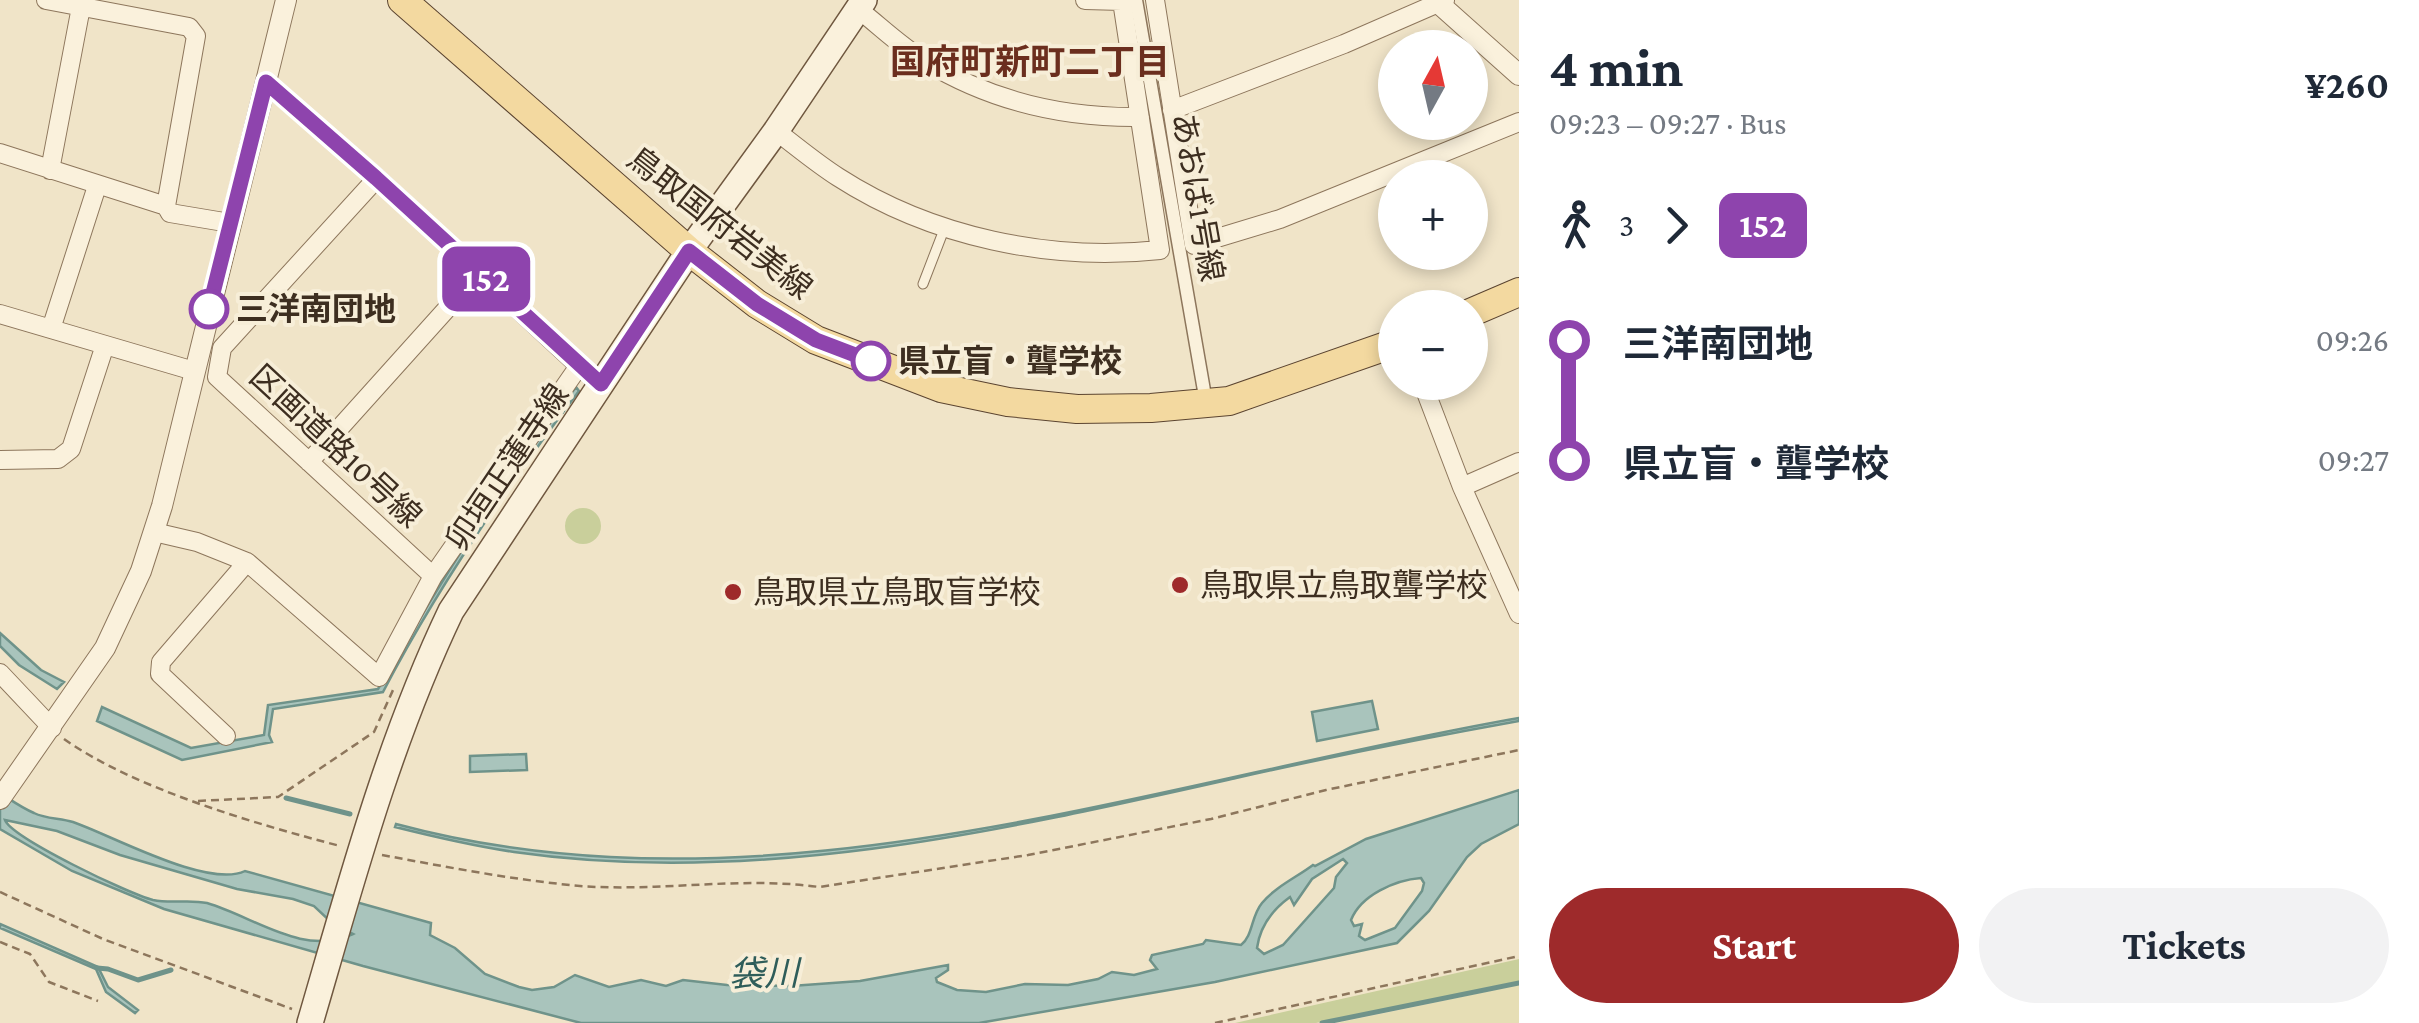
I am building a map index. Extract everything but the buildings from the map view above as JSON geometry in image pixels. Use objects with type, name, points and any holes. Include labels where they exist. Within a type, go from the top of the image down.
[{"type":"main road","name":"鳥取国府岩美線","points":[[402,0],[689,251],[757,304],[816,340],[941,388],[1008,402],[1076,409],[1229,400],[1378,349]]},
{"type":"main road","name":"卯垣正蓮寺線","points":[[312,1013],[356,858],[417,684],[451,611],[689,251],[861,5]]},
{"type":"main road","points":[[1488,305],[1519,292]]},
{"type":"street","points":[[46,0],[189,27],[196,36],[166,206],[170,213],[230,223]]},
{"type":"street","points":[[0,799],[105,648],[142,572],[286,0]]},
{"type":"street","points":[[776,131],[839,178],[968,236],[1034,249],[1098,254],[1160,250],[1122,2],[1085,0]]},
{"type":"street","name":"あおば1号線","points":[[1136,0],[1206,402]]},
{"type":"street","points":[[1155,0],[1194,245],[1280,219],[1519,122]]},
{"type":"street","points":[[1172,110],[1344,44],[1440,1],[1519,75]]},
{"type":"street","points":[[861,5],[923,60],[978,90],[1028,108],[1140,117]]},
{"type":"street","points":[[50,170],[81,7]]},
{"type":"street","points":[[266,82],[601,384]]},
{"type":"street","points":[[0,153],[166,206]]},
{"type":"street","name":"区画道路10号線","points":[[376,178],[222,348],[217,377],[432,576],[579,366]]},
{"type":"street","points":[[52,330],[97,186]]},
{"type":"street","points":[[309,462],[479,272]]},
{"type":"street","points":[[0,314],[194,371]]},
{"type":"street","points":[[0,460],[58,459],[71,450],[105,346]]},
{"type":"street","points":[[1429,400],[1462,487],[1514,586],[1519,614]]},
{"type":"street","points":[[1462,487],[1519,462]]},
{"type":"street","points":[[154,532],[197,542],[247,562],[379,678],[432,576]]},
{"type":"street","points":[[226,736],[160,674],[161,662],[247,562]]},
{"type":"street","points":[[0,673],[49,732]]},
{"type":"lane","points":[[923,284],[945,226]]},
{"type":"path","points":[[197,802],[278,796],[374,732],[390,692],[401,684],[417,684]]},
{"type":"path","points":[[49,732],[112,766],[197,802],[356,858],[580,886],[674,888],[785,882],[819,887],[1028,856],[1519,750]]},
{"type":"path","points":[[0,892],[103,940],[312,1013]]},
{"type":"path","points":[[0,942],[30,954],[49,982],[98,1001]]},
{"type":"path","points":[[1215,1023],[1519,956]]},
{"type":"shaded area","points":[[1519,985],[1519,1023],[1337,1023]]},
{"type":"green space","points":[[583,508],[596,513],[601,526],[596,539],[583,544],[570,539],[565,526],[570,513]]},
{"type":"green space","points":[[1519,959],[1519,981],[1316,1023],[1235,1023]]},
{"type":"water","points":[[576,387],[579,391],[450,575],[383,692],[273,709],[269,735],[272,742],[182,760],[97,721],[102,707],[191,748],[264,735],[268,705],[378,689],[472,535]]},
{"type":"water","points":[[0,633],[41,670],[64,682],[57,689],[19,665],[0,646]]},
{"type":"water","points":[[1372,701],[1378,729],[1317,741],[1312,712]]},
{"type":"water","points":[[1519,718],[1058,817],[878,848],[787,858],[696,863],[605,861],[499,850],[395,827],[396,824],[536,851],[677,859],[818,851],[959,832],[1100,806],[1381,745]]},
{"type":"water","points":[[526,754],[527,770],[470,772],[470,756]]},
{"type":"water","points":[[1519,790],[1519,824],[1481,844],[1467,857],[1429,911],[1397,943],[1215,982],[979,1023],[581,1023],[164,909],[72,871],[0,829],[0,793],[39,815],[73,822],[184,867],[229,875],[245,871],[431,923],[430,935],[455,948],[485,974],[532,990],[554,987],[575,975],[609,987],[641,980],[666,986],[683,980],[791,986],[860,981],[948,965],[948,970],[936,978],[937,982],[957,990],[986,992],[1025,984],[1068,985],[1112,972],[1134,975],[1157,969],[1150,960],[1152,955],[1203,944],[1206,940],[1241,945],[1258,908],[1273,892],[1313,865],[1366,839]],"holes":[[[5,820],[57,831],[120,855],[237,889],[293,899],[314,906],[333,924],[353,934],[334,940],[297,938],[207,903],[167,902],[140,896],[49,852]],[[1343,859],[1347,863],[1336,877],[1334,888],[1283,945],[1264,954],[1257,948],[1268,919],[1290,897],[1294,905],[1312,879]],[[1421,878],[1422,891],[1395,928],[1365,940],[1359,936],[1362,924],[1354,926],[1351,920],[1362,903],[1380,890]]]},
{"type":"water","points":[[0,924],[98,967],[108,987],[138,1010],[135,1013],[106,992],[96,969],[0,928]]},
{"type":"waterway","points":[[286,798],[350,814]]},
{"type":"waterway","points":[[97,968],[138,980],[171,970]]},
{"type":"waterway","points":[[1322,1023],[1519,983]]},
{"type":"bus line","name":"152","points":[[209,309],[266,82],[601,384],[689,251],[757,304],[816,340],[871,361]]},
{"type":"place","name":"三洋南団地","points":[[209,309]]},
{"type":"place","name":"県立盲・聾学校","points":[[871,361]]},
{"type":"place","name":"鳥取県立鳥取聾学校","points":[[1180,585]]},
{"type":"place","name":"鳥取県立鳥取盲学校","points":[[733,592]]},
{"type":"district","name":"国府町新町二丁目","points":[[1030,62]]},
{"type":"water label","name":"袋川","points":[[764,974]]}]
